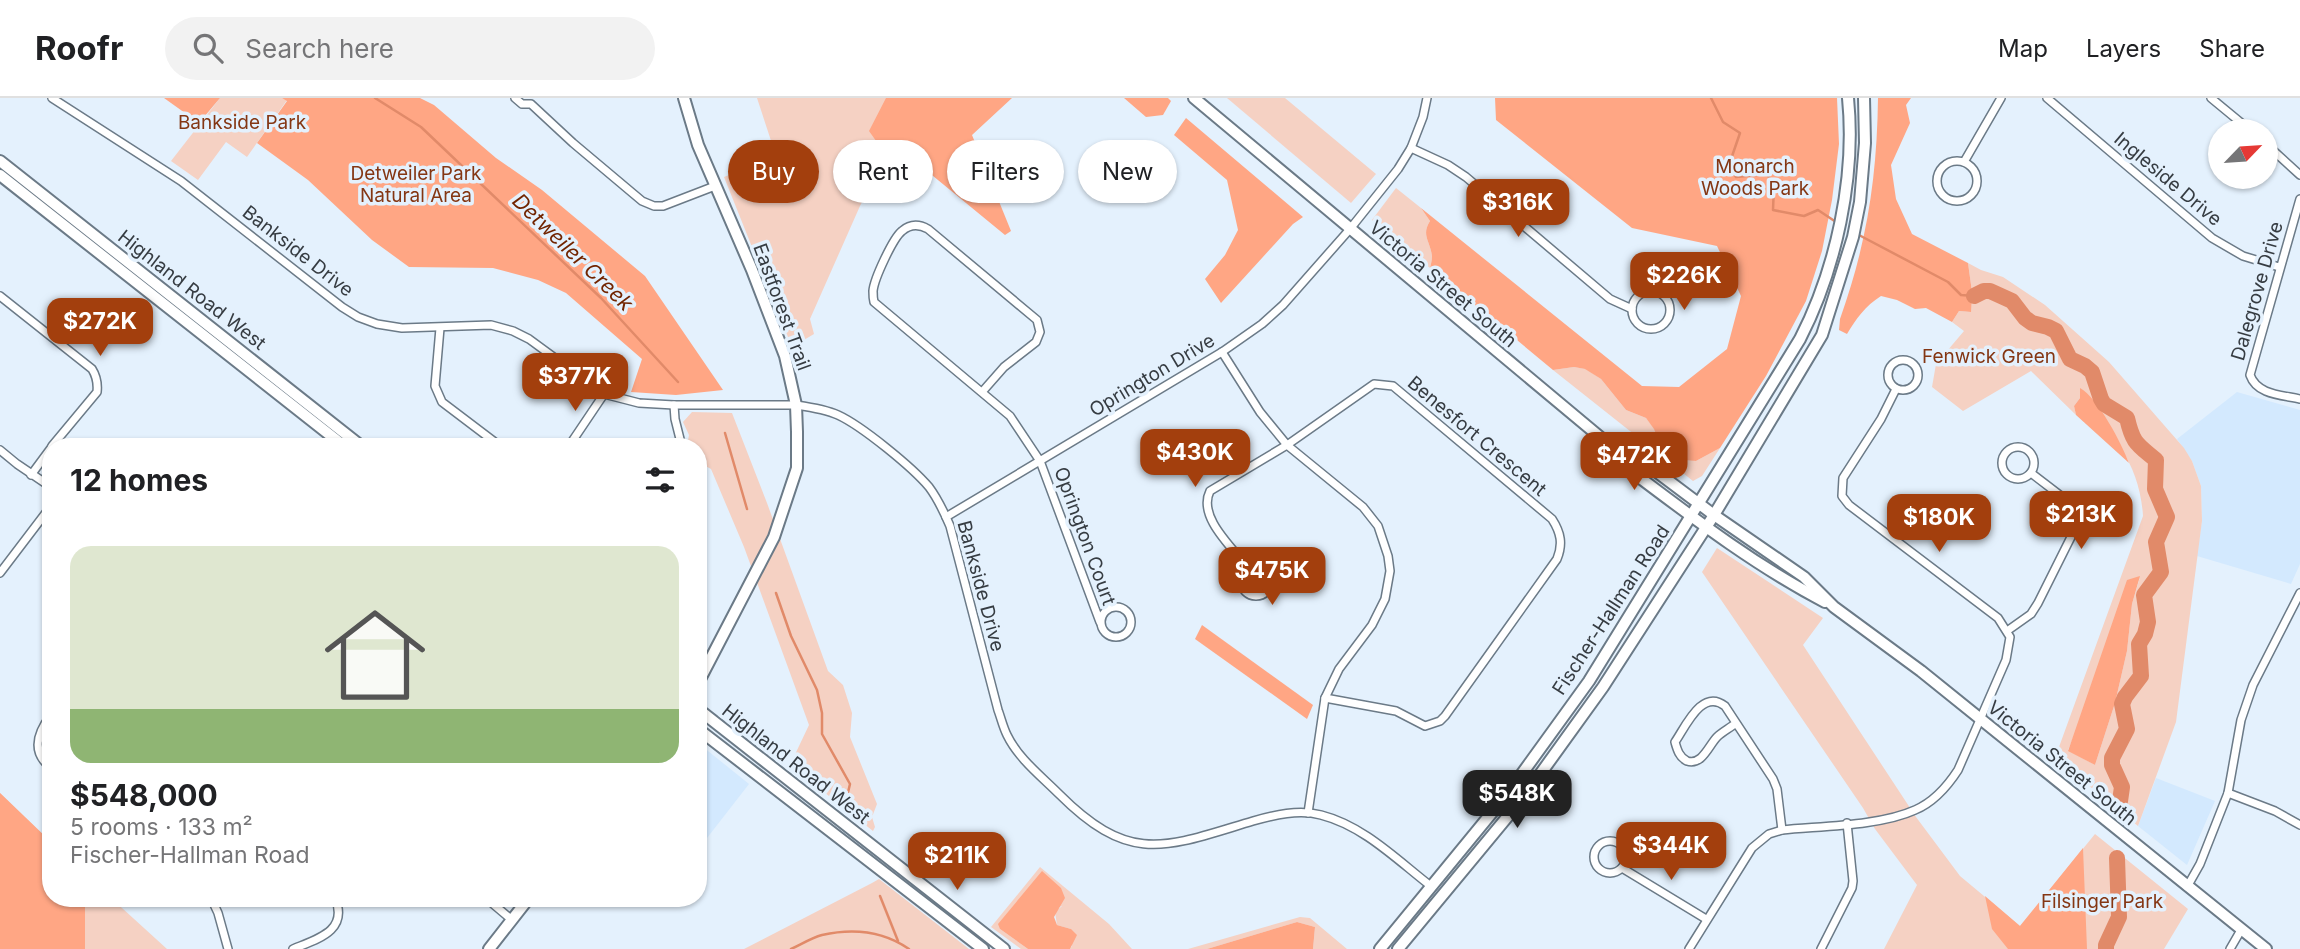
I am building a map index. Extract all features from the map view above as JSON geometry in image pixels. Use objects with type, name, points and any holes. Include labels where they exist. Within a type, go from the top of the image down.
[{"type":"main road","name":"Eastforest Trail","points":[[684,98],[698,145],[752,270],[785,356],[796,405],[797,468],[774,537],[707,666]]},
{"type":"main road","name":"Victoria Street South","points":[[1194,98],[1606,442],[1625,448],[1714,515],[1804,577],[1834,607],[1921,671],[2266,949]]},
{"type":"main road","name":"Fischer-Hallman Road","points":[[1380,949],[1508,793],[1589,681],[1800,339],[1825,282],[1845,195],[1849,147],[1848,98]]},
{"type":"main road","name":"Fischer-Hallman Road","points":[[1398,949],[1531,787],[1603,687],[1706,528],[1822,335],[1847,257],[1860,202],[1865,143],[1864,98]]},
{"type":"main road","name":"Highland Road West","points":[[0,162],[351,438]]},
{"type":"main road","name":"Highland Road West","points":[[0,175],[334,438]]},
{"type":"main road","name":"Victoria Street South","points":[[1606,442],[1615,459],[1706,528],[1797,588],[1834,607]]},
{"type":"main road","name":"Highland Road West","points":[[707,716],[1004,949]]},
{"type":"main road","name":"Highland Road West","points":[[707,736],[983,949]]},
{"type":"main road","points":[[489,949],[522,907]]},
{"type":"street","name":"Bankside Drive","points":[[52,98],[165,169],[358,317],[377,324],[402,328],[491,325],[513,331],[529,339],[604,394],[639,403],[796,405],[836,414],[856,426],[929,488],[946,517],[1007,735],[1031,766],[1081,816],[1112,836],[1132,842],[1162,845],[1268,817],[1320,814],[1362,831],[1432,887]]},
{"type":"street","points":[[515,98],[522,104],[533,101],[573,143],[642,201],[653,206],[663,206],[715,186]]},
{"type":"street","name":"Oprington Drive","points":[[946,517],[1222,352],[1262,324],[1283,305],[1350,229],[1398,169],[1411,148],[1427,98]]},
{"type":"street","points":[[1964,162],[2001,98]]},
{"type":"street","name":"Ingleside Drive","points":[[2047,98],[2212,238],[2243,256],[2279,267]]},
{"type":"street","points":[[2211,98],[2236,119]]},
{"type":"street","points":[[1411,148],[1448,165],[1466,177],[1610,299],[1632,309],[1638,324],[1650,329],[1663,325],[1670,310],[1663,296],[1655,292],[1641,294],[1632,309]]},
{"type":"street","points":[[2278,155],[2300,175]]},
{"type":"street","points":[[1964,162],[1974,171],[1976,187],[1969,198],[1952,200],[1941,192],[1938,174],[1947,164],[1964,162]]},
{"type":"street","name":"Dalegrove Drive","points":[[2300,199],[2250,375],[2257,387],[2300,399]]},
{"type":"street","name":"Oprington Court","points":[[982,392],[1004,367],[1036,342],[1040,332],[1037,320],[928,229],[910,226],[897,236],[877,279],[872,294],[874,302],[1010,416],[1040,461],[1100,622],[1105,633],[1117,638],[1128,632],[1131,621],[1126,610],[1114,606],[1106,610],[1100,622]]},
{"type":"street","points":[[0,296],[92,369],[96,376],[96,392],[58,438]]},
{"type":"street","points":[[440,328],[435,386],[437,395],[490,438]]},
{"type":"street","points":[[1222,352],[1260,412],[1287,445],[1363,507],[1378,526],[1388,556],[1390,571],[1385,599],[1372,625],[1339,669],[1325,698],[1308,813]]},
{"type":"street","points":[[1896,361],[1910,362],[1918,371],[1917,380],[1909,390],[1896,389],[1888,382],[1889,368],[1896,361]]},
{"type":"street","name":"Benesfort Crescent","points":[[1248,568],[1209,516],[1206,501],[1208,495],[1216,486],[1287,445],[1374,384],[1393,386],[1552,519],[1561,539],[1557,559],[1440,721],[1425,726],[1396,711],[1325,698]]},
{"type":"street","points":[[1689,949],[1752,848],[1769,834],[1782,830],[1888,819],[1914,811],[1937,796],[1949,785],[1958,770],[2006,660],[2010,644],[2007,631],[1998,618],[1849,505],[1842,496],[1843,478],[1881,419],[1896,389]]},
{"type":"street","points":[[574,438],[604,394]]},
{"type":"street","points":[[674,405],[680,438]]},
{"type":"street","points":[[2014,447],[2026,449],[2034,460],[2031,473],[2022,478],[2011,477],[2002,467],[2003,455],[2014,447]]},
{"type":"street","points":[[0,450],[42,482]]},
{"type":"street","points":[[31,475],[42,460]]},
{"type":"street","points":[[2007,631],[2031,614],[2077,524],[2077,511],[2074,506],[2031,473]]},
{"type":"street","points":[[0,573],[42,518]]},
{"type":"street","points":[[1259,566],[1269,572],[1272,584],[1264,595],[1251,596],[1243,589],[1242,575],[1248,568],[1259,566]]},
{"type":"street","points":[[2187,887],[2200,864],[2228,793],[2241,720],[2253,685],[2300,593]]},
{"type":"street","points":[[1736,723],[1717,737],[1700,759],[1693,762],[1686,760],[1677,751],[1675,742],[1702,704],[1709,700],[1719,701],[1725,706],[1773,779],[1777,789],[1782,830]]},
{"type":"street","points":[[42,730],[37,739],[42,759]]},
{"type":"street","points":[[2228,793],[2275,811],[2300,825]]},
{"type":"street","points":[[1821,949],[1852,888],[1847,824]]},
{"type":"street","points":[[1613,841],[1621,845],[1626,856],[1622,868],[1610,873],[1600,869],[1594,859],[1595,851],[1601,843],[1613,841]]},
{"type":"street","points":[[1622,868],[1706,919]]},
{"type":"street","points":[[215,907],[228,949]]},
{"type":"street","points":[[293,949],[320,937],[333,927],[338,919],[340,907]]},
{"type":"street","points":[[497,907],[512,919]]},
{"type":"street","points":[[2230,949],[2241,930]]},
{"type":"shaded area","points":[[2237,392],[2300,410],[2300,564],[2291,584],[2197,556],[2202,521],[2201,486],[2192,461],[2177,439]]},
{"type":"shaded area","points":[[707,750],[749,784],[707,838]]},
{"type":"shaded area","points":[[2156,778],[2215,801],[2187,865],[2138,826]]},
{"type":"green space","points":[[164,98],[220,98],[199,123]]},
{"type":"green space","name":"Bankside Park","points":[[220,98],[287,100],[247,157],[226,142],[198,180],[171,161]]},
{"type":"green space","name":"Detweiler Park Natural Area","points":[[282,98],[420,98],[434,105],[496,158],[542,190],[645,276],[723,390],[676,395],[631,392],[642,359],[566,293],[538,280],[493,268],[409,267],[372,240],[308,180],[257,143],[287,101]]},
{"type":"green space","points":[[757,98],[979,98],[894,140],[833,140],[833,203],[862,203],[810,319],[814,334],[792,347],[734,203],[819,203],[819,140],[771,140]]},
{"type":"green space","points":[[886,98],[1012,98],[972,135],[974,140],[947,140],[947,187],[933,176],[933,140],[875,140],[869,131]]},
{"type":"green space","points":[[1124,98],[1168,98],[1171,101],[1163,115],[1146,117]]},
{"type":"green space","points":[[1227,98],[1285,98],[1376,174],[1351,203]]},
{"type":"green space","name":"Monarch Woods Park","points":[[1495,98],[1837,98],[1839,144],[1832,200],[1822,251],[1806,301],[1766,376],[1720,448],[1696,461],[1675,459],[1662,449],[1646,418],[1626,410],[1601,379],[1585,369],[1574,367],[1553,370],[1430,268],[1432,256],[1426,234],[1430,221],[1421,208],[1642,386],[1679,387],[1727,349],[1741,296],[1717,246],[1632,228],[1496,120]]},
{"type":"green space","points":[[1878,98],[1911,98],[1906,105],[1910,123],[1891,165],[1896,199],[1912,234],[1968,263],[1972,292],[1971,312],[1959,311],[1952,322],[1926,308],[1915,309],[1881,296],[1861,313],[1847,334],[1839,330],[1840,319],[1857,264],[1869,210]]},
{"type":"green space","points":[[1186,118],[1303,217],[1293,224],[1221,303],[1205,279],[1225,255],[1238,230],[1227,180],[1174,135]]},
{"type":"green space","points":[[1396,188],[1421,208],[1430,221],[1426,234],[1432,256],[1430,268],[1372,220]]},
{"type":"green space","points":[[966,203],[1000,203],[1011,231],[1005,235]]},
{"type":"green space","name":"Fenwick Green","points":[[1968,263],[2003,277],[2045,305],[2109,362],[2184,448],[2201,486],[2202,521],[2176,722],[2138,826],[2055,758],[2143,516],[2137,481],[2114,437],[2080,398],[2074,406],[2076,415],[2031,371],[1963,411],[1932,387],[1936,364],[1964,331],[1952,322],[1959,311],[1970,312],[1972,292]],"holes":[[[2140,577],[2132,604],[2127,651],[2115,703],[2095,765],[2068,750]]]},
{"type":"green space","points":[[1574,367],[1586,369],[1601,379],[1626,410],[1646,418],[1654,428],[1662,449],[1696,461],[1720,448],[1702,476],[1693,481],[1553,370]]},
{"type":"green space","points":[[2080,388],[2102,411],[2129,463],[2076,415],[2074,406],[2080,398]]},
{"type":"green space","points":[[692,412],[732,413],[828,671],[843,685],[852,713],[850,737],[877,804],[872,817],[875,827],[873,831],[790,765],[809,725],[744,547],[711,469],[707,467],[707,438],[688,438],[683,422]]},
{"type":"green space","name":"Filsinger Park","points":[[1717,548],[1823,618],[1803,645],[1916,817],[1960,876],[2020,926],[2095,834],[2188,909],[2164,949],[1884,949],[1917,885],[1875,829],[1702,572]]},
{"type":"green space","points":[[2140,576],[2132,604],[2127,651],[2115,703],[2095,765],[2068,751],[2127,580]]},
{"type":"green space","points":[[1202,625],[1313,705],[1307,719],[1195,639]]},
{"type":"green space","points":[[0,793],[42,833],[42,907],[121,907],[167,949],[0,949]]},
{"type":"green space","points":[[0,793],[42,833],[42,907],[85,907],[85,949],[0,949]]},
{"type":"green space","points":[[2083,848],[2087,949],[2008,949],[1992,929],[1985,896],[2020,926]]},
{"type":"green space","points":[[1040,867],[1109,924],[1132,949],[1070,949],[1071,929],[1057,925],[1055,912],[1062,906],[1000,929],[1028,949],[1021,949],[991,927]]},
{"type":"green space","points":[[1042,871],[1061,888],[1065,898],[1054,917],[1057,925],[1071,929],[1077,935],[1070,949],[1028,949],[1000,929],[998,924]]},
{"type":"green space","points":[[879,879],[969,949],[744,949],[872,883]]},
{"type":"green space","points":[[1300,917],[1310,918],[1347,949],[1313,949],[1315,927],[1297,922],[1207,949],[1188,949]]},
{"type":"green space","points":[[1297,922],[1315,927],[1313,949],[1207,949]]},
{"type":"waterway","name":"Detweiler Creek","points":[[375,98],[421,127],[601,298],[678,382]]},
{"type":"waterway","points":[[1711,98],[1723,122],[1740,133],[1729,165],[1736,177],[1767,174],[1774,185],[1773,210],[1804,216],[1818,210],[1836,222]]},
{"type":"waterway","points":[[1857,234],[1948,282],[1961,295],[1974,296]]},
{"type":"waterway","points":[[1974,296],[1990,291],[2012,301],[2032,323],[2056,331],[2070,359],[2092,372],[2104,404],[2127,418],[2137,443],[2156,460],[2155,489],[2167,517],[2156,542],[2161,572],[2144,595],[2148,622],[2139,644],[2141,676],[2122,704],[2127,729],[2112,758],[2112,765],[2122,787],[2120,801]]},
{"type":"waterway","name":"Detweiler Creek","points":[[725,433],[747,509]]},
{"type":"waterway","name":"Detweiler Creek","points":[[776,593],[791,636],[817,690],[822,713],[822,734],[850,784],[845,805]]},
{"type":"waterway","points":[[2106,949],[2119,917],[2117,858]]},
{"type":"waterway","name":"Detweiler Creek","points":[[880,896],[898,941]]},
{"type":"waterway","points":[[791,949],[822,935],[845,932],[878,935],[909,949]]}]
